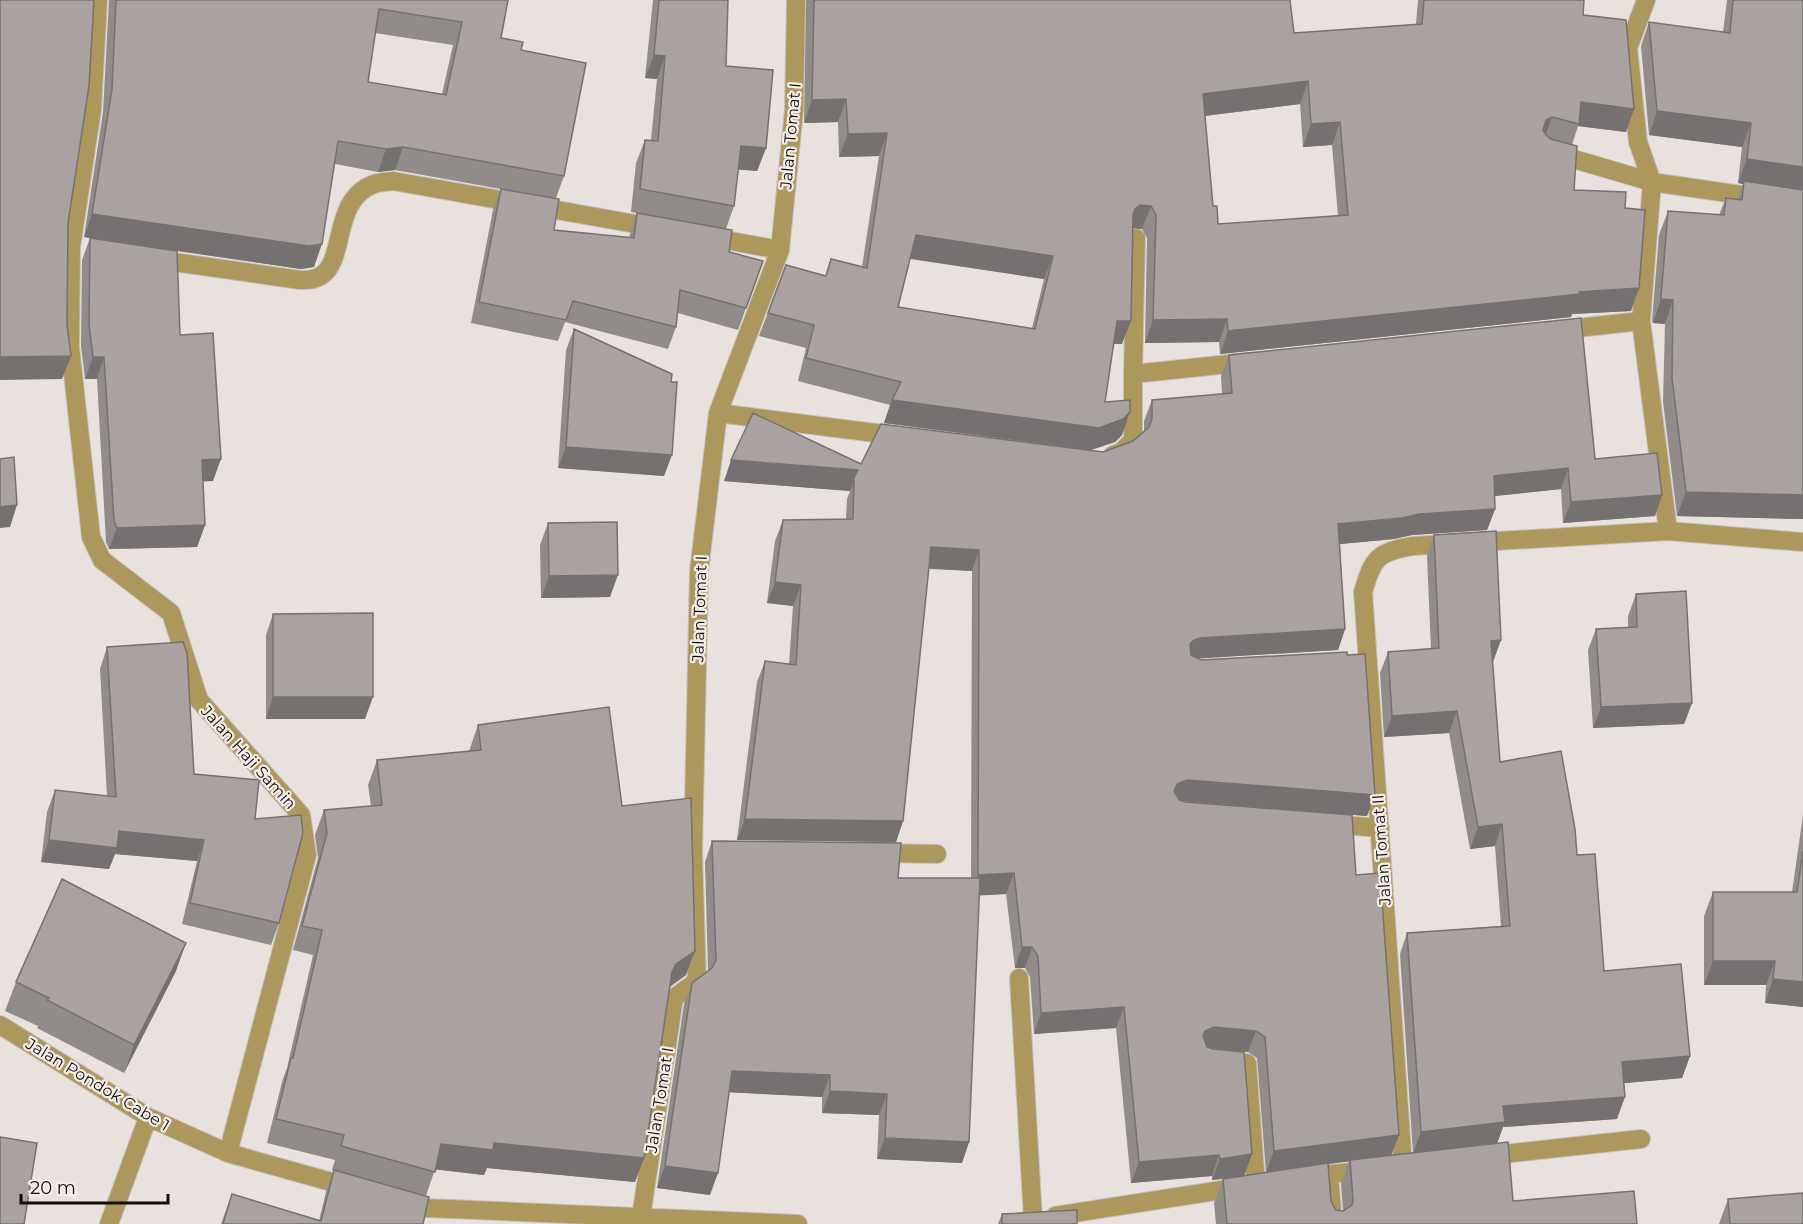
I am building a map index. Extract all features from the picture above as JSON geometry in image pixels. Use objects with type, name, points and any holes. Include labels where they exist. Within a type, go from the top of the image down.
[{"type":"street","name":"Jalan Haji Samin","points":[[98,0],[92,110],[71,247],[70,347],[91,537],[102,560],[171,613],[199,700],[301,815],[307,855],[228,1153]]},
{"type":"street","name":"Jalan Tomat I","points":[[640,1217],[674,998],[698,981],[693,851],[699,571],[718,413],[780,250],[794,110],[796,0]]},
{"type":"street","points":[[1646,0],[1628,48],[1638,142],[1652,182],[1641,321],[1668,531]]},
{"type":"street","points":[[1546,151],[1652,182],[1803,204]]},
{"type":"street","points":[[140,257],[313,280],[325,274],[331,264],[348,209],[358,194],[374,184],[393,181],[674,231]]},
{"type":"street","points":[[698,235],[780,250]]},
{"type":"street","points":[[1092,462],[1121,452],[1132,440],[1136,238]]},
{"type":"street","points":[[71,247],[94,250]]},
{"type":"street","points":[[1546,331],[1641,321]]},
{"type":"street","points":[[1133,374],[1263,360]]},
{"type":"street","points":[[718,413],[917,439]]},
{"type":"street","name":"Jalan Tomat II","points":[[1403,1166],[1363,592],[1376,558],[1391,550],[1413,546],[1668,531],[1803,542]]},
{"type":"street","points":[[1345,661],[1368,660]]},
{"type":"street","points":[[1308,822],[1380,828]]},
{"type":"street","points":[[693,851],[716,851]]},
{"type":"street","points":[[855,853],[937,854]]},
{"type":"street","points":[[1019,978],[1033,1219]]},
{"type":"street","name":"Jalan Pondok Cabe 1","points":[[0,1025],[148,1117],[228,1153],[426,1208],[798,1224]]},
{"type":"street","points":[[1206,1059],[1247,1063],[1257,1185]]},
{"type":"street","points":[[109,1224],[148,1117]]},
{"type":"street","points":[[1469,1158],[1641,1139]]},
{"type":"street","points":[[1010,1222],[1329,1174],[1425,1164]]},
{"type":"street","points":[[1329,1174],[1333,1224]]},
{"type":"building","points":[[0,0],[94,0],[89,86],[68,223],[67,324],[71,356],[0,357]]},
{"type":"building","points":[[116,0],[508,0],[501,38],[523,42],[521,50],[586,63],[564,176],[403,147],[386,149],[338,141],[322,244],[309,246],[92,214],[112,89]],"holes":[[[379,9],[462,22],[446,95],[368,82]]]},
{"type":"building","points":[[659,0],[728,0],[726,66],[773,70],[766,148],[741,146],[734,206],[640,189],[645,140],[658,141],[665,56],[654,55]]},
{"type":"building","points":[[814,0],[1290,0],[1294,33],[1422,24],[1424,0],[1584,0],[1583,15],[1626,20],[1634,109],[1581,102],[1579,124],[1552,117],[1546,120],[1543,130],[1551,139],[1577,146],[1574,190],[1626,192],[1625,208],[1645,210],[1639,288],[1579,292],[1580,294],[1228,331],[1227,319],[1153,320],[1156,215],[1151,206],[1140,205],[1135,209],[1133,215],[1131,321],[1117,321],[1105,402],[1130,400],[1130,412],[1123,419],[1099,428],[892,400],[901,382],[806,358],[814,325],[768,313],[786,265],[826,276],[831,259],[867,268],[887,133],[848,134],[846,99],[812,100]],"holes":[[[1308,81],[1311,124],[1340,122],[1348,215],[1218,224],[1217,206],[1213,206],[1203,94]],[[916,235],[1053,256],[1035,329],[898,307]]]},
{"type":"building","points":[[1733,0],[1803,0],[1803,167],[1747,159],[1751,123],[1657,111],[1649,22],[1730,33]]},
{"type":"building","points":[[1744,181],[1803,190],[1803,495],[1686,492],[1672,378],[1673,300],[1661,299],[1668,211],[1724,215],[1726,198],[1742,200]]},
{"type":"building","points":[[501,189],[559,199],[554,230],[634,238],[637,213],[732,230],[729,252],[763,261],[746,308],[680,290],[676,327],[573,301],[566,320],[479,302]]},
{"type":"building","points":[[90,238],[177,251],[180,335],[213,333],[221,459],[202,460],[205,525],[117,528],[114,521],[104,357],[93,357],[89,325]]},
{"type":"building","points":[[1581,318],[1595,459],[1657,453],[1662,495],[1571,502],[1568,468],[1494,476],[1495,509],[1420,514],[1338,524],[1345,629],[1200,638],[1190,644],[1191,655],[1201,660],[1347,652],[1347,655],[1365,654],[1375,795],[1187,780],[1177,784],[1174,791],[1179,800],[1185,802],[1352,815],[1356,875],[1380,873],[1399,1135],[1274,1151],[1265,1037],[1256,1031],[1214,1027],[1205,1031],[1203,1036],[1207,1047],[1244,1052],[1252,1154],[1220,1159],[1219,1155],[1139,1162],[1124,1007],[1041,1013],[1038,956],[1032,947],[1022,947],[1014,873],[978,875],[979,550],[931,547],[903,821],[745,819],[765,661],[796,665],[801,585],[775,582],[783,520],[853,519],[854,478],[858,470],[731,460],[753,413],[861,464],[881,424],[1103,452],[1133,441],[1149,427],[1152,419],[1152,400],[1232,393],[1229,355]]},
{"type":"building","points":[[574,329],[672,374],[671,382],[677,382],[672,455],[566,447]]},
{"type":"building","points":[[14,457],[17,505],[0,507],[0,459]]},
{"type":"building","points":[[617,522],[618,575],[549,576],[548,523]]},
{"type":"building","points":[[1496,531],[1501,640],[1491,641],[1500,762],[1561,751],[1575,829],[1577,855],[1595,854],[1604,971],[1681,964],[1690,1056],[1622,1062],[1625,1097],[1503,1106],[1505,1122],[1421,1132],[1407,933],[1510,926],[1502,824],[1478,827],[1457,711],[1392,716],[1388,652],[1439,648],[1434,535]]},
{"type":"building","points":[[1686,591],[1692,703],[1601,707],[1596,629],[1637,627],[1636,594]]},
{"type":"building","points":[[373,613],[373,697],[273,697],[273,614]]},
{"type":"building","points":[[183,642],[187,653],[194,774],[259,780],[255,819],[301,815],[303,833],[279,923],[190,903],[204,840],[119,831],[117,848],[49,840],[55,790],[116,797],[107,647]]},
{"type":"building","points":[[609,707],[622,806],[691,798],[695,951],[676,964],[672,972],[644,1158],[494,1143],[493,1150],[441,1144],[435,1172],[341,1146],[344,1135],[276,1119],[291,1058],[293,1058],[322,930],[302,926],[327,833],[324,810],[382,805],[377,760],[481,750],[478,725]]},
{"type":"building","points":[[712,841],[901,843],[898,878],[980,878],[969,1142],[885,1138],[887,1094],[830,1091],[830,1075],[732,1071],[718,1173],[665,1166],[692,983],[712,968],[716,960]]},
{"type":"building","points":[[1803,851],[1803,982],[1773,979],[1775,961],[1713,961],[1713,892],[1797,892]]},
{"type":"building","points":[[62,879],[186,943],[134,1045],[16,982]]},
{"type":"building","points":[[0,1137],[37,1143],[24,1224],[0,1224]]},
{"type":"building","points":[[1508,1142],[1513,1201],[1634,1191],[1637,1224],[1227,1224],[1223,1179],[1328,1163],[1331,1201],[1336,1210],[1343,1211],[1352,1205],[1353,1200],[1350,1160]]},
{"type":"building","points":[[334,1170],[429,1197],[423,1224],[223,1224],[232,1194],[321,1221]]},
{"type":"building","points":[[1803,1193],[1803,1224],[1730,1224],[1728,1199]]},
{"type":"building","points":[[1077,1210],[1077,1224],[1002,1224],[1002,1214]]}]
